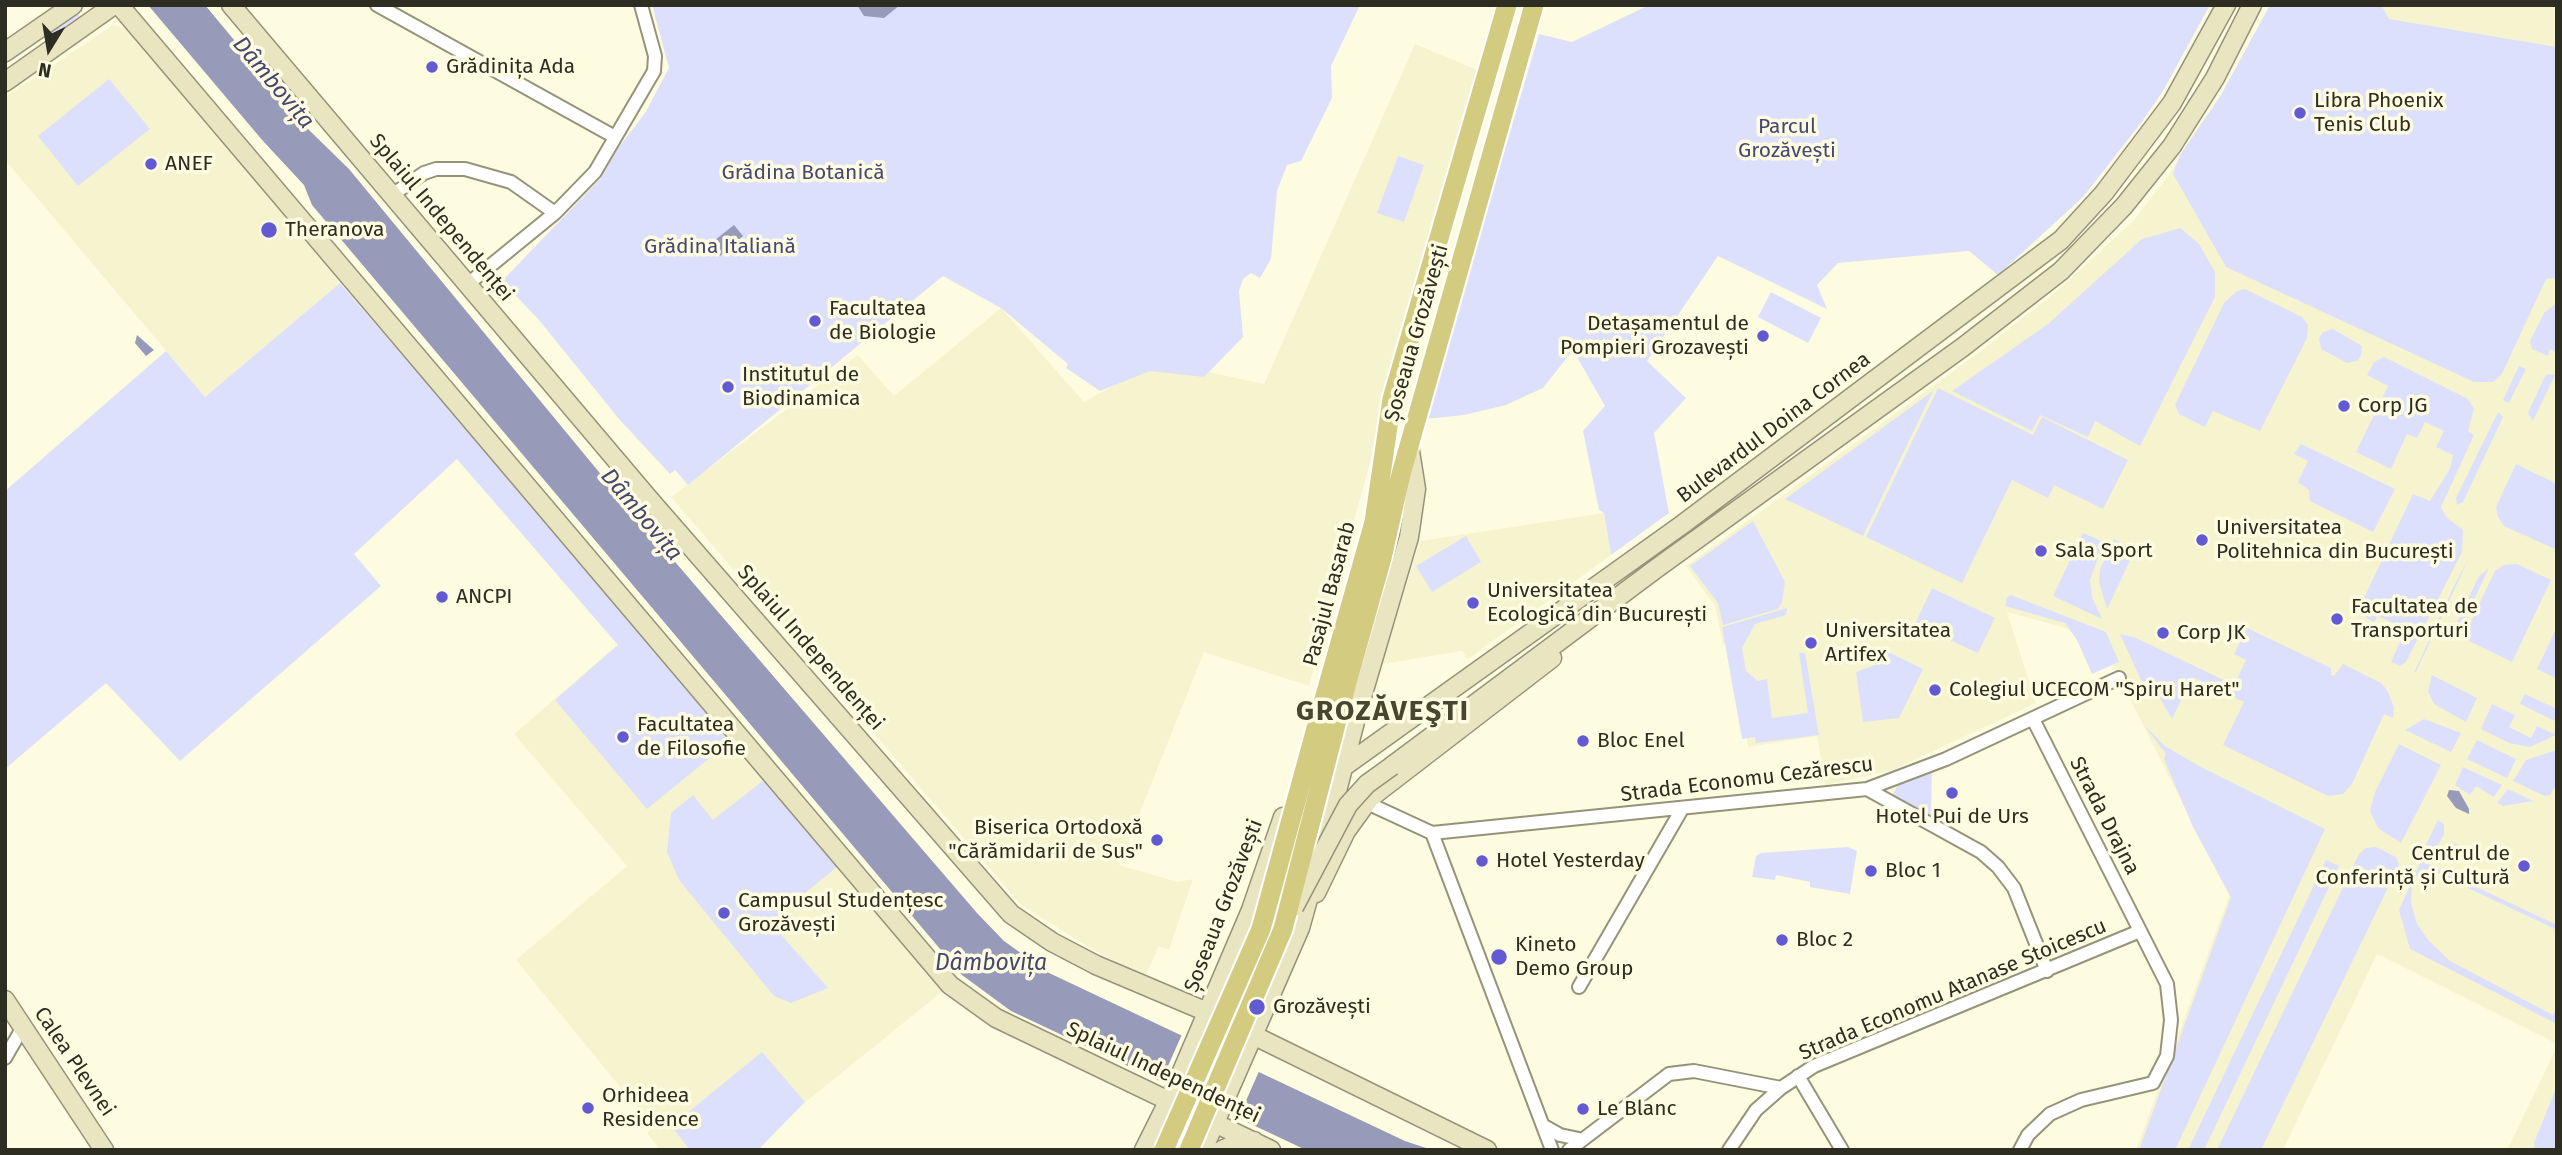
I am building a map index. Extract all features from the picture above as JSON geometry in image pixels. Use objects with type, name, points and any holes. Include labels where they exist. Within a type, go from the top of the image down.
[{"type":"main road","points":[[5,52],[73,5]]},
{"type":"main road","points":[[5,82],[114,5]]},
{"type":"main road","name":"Splaiul Independenței","points":[[119,5],[950,985],[996,1018],[1218,1117],[1254,1142],[1271,1150]]},
{"type":"main road","name":"Șoseaua Grozăvești","points":[[1144,1150],[1171,1096],[1251,910],[1282,820],[1363,525],[1392,399],[1507,5]]},
{"type":"main road","name":"Șoseaua Grozăvești","points":[[1203,1150],[1253,1035],[1344,767],[1357,713],[1412,526],[1416,489],[1409,445],[1534,5]]},
{"type":"main road","name":"Bulevardul Doina Cornea","points":[[1282,820],[1293,803],[1705,508],[2061,240],[2105,193],[2165,114],[2226,5]]},
{"type":"main road","name":"Bulevardul Doina Cornea","points":[[1291,928],[1334,828],[1357,795],[1594,615],[1964,347],[2078,255],[2124,206],[2172,146],[2215,78],[2252,5]]},
{"type":"main road","name":"Splaiul Independenței","points":[[239,8],[650,500],[1011,914],[1052,942],[1096,965],[1207,1013],[1487,1150]]},
{"type":"main road","name":"Pasajul Basarab","points":[[1189,1150],[1291,928],[1382,558],[1392,471],[1392,399]]},
{"type":"main road","name":"Pasajul Basarab","points":[[1164,1150],[1269,906],[1366,555],[1392,471],[1409,445]]},
{"type":"main road","name":"Bulevardul Doina Cornea","points":[[1291,928],[1365,802],[1534,675],[1594,615]]},
{"type":"main road","points":[[1357,713],[1364,732],[1386,738]]},
{"type":"main road","name":"Calea Plevnei","points":[[5,1000],[104,1150]]},
{"type":"main road","points":[[1222,1150],[1240,1142],[1254,1142]]},
{"type":"street","points":[[377,5],[615,137]]},
{"type":"street","points":[[468,284],[555,213],[589,181],[655,64],[641,5]]},
{"type":"street","points":[[393,195],[424,173],[450,168],[465,169],[511,182],[555,213]]},
{"type":"street","name":"Strada Economu Cezărescu","points":[[1432,833],[1867,789],[1905,776],[2119,678]]},
{"type":"street","name":"Strada Drajna","points":[[2020,1150],[2028,1135],[2050,1114],[2081,1100],[2155,1081],[2169,1045],[2170,1007],[2166,984],[2033,719]]},
{"type":"street","points":[[1900,808],[1893,801],[1891,791],[1905,776]]},
{"type":"street","points":[[1867,789],[1981,852],[1998,867],[2014,888],[2046,971]]},
{"type":"street","points":[[1365,802],[1432,833],[1552,1150]]},
{"type":"street","points":[[1579,987],[1682,809]]},
{"type":"street","name":"Strada Economu Atanase Stoicescu","points":[[1729,1150],[1756,1110],[1798,1076],[1914,1022],[2140,931]]},
{"type":"street","points":[[5,1058],[23,1027]]},
{"type":"street","points":[[1569,1150],[1580,1139],[1670,1074],[1694,1071],[1781,1088]]},
{"type":"street","points":[[1798,1076],[1842,1150]]},
{"type":"street","points":[[1544,1126],[1560,1135],[1580,1139]]},
{"type":"shaded area","name":"Universitatea Politehnica din București","points":[[2270,5],[2557,5],[2557,1044],[2377,954],[2283,1150],[2136,1150],[2229,896],[2099,637],[2007,612],[2036,703],[1893,770],[1825,785],[1817,736],[1748,747],[1732,642],[1723,645],[1715,606],[1686,566],[1981,351],[2058,290],[2134,220],[2168,176],[2221,95]]},
{"type":"shaded area","points":[[113,25],[129,28],[340,283],[205,397],[5,160],[5,97]]},
{"type":"shaded area","points":[[1415,44],[1477,70],[1309,686],[1204,652],[1119,865],[1178,882],[1193,879],[1169,950],[1159,946],[1145,977],[1097,952],[1021,905],[671,497],[858,355],[894,396],[1001,308],[1084,402],[1158,361],[1264,384]]},
{"type":"shaded area","name":"Universitatea Ecologică din București","points":[[1604,513],[1611,555],[1468,659],[1462,651],[1382,664],[1420,541]]},
{"type":"shaded area","name":"Campusul Studențesc Grozăvești","points":[[637,628],[943,991],[792,1113],[758,1150],[655,1150],[658,1147],[647,1133],[653,1127],[516,960],[627,866],[514,734]]},
{"type":"shaded area","points":[[2557,1047],[2557,1150],[2507,1150]]},
{"type":"green space","name":"Grădina Botanică","points":[[652,5],[1360,5],[1331,66],[1332,98],[1301,161],[1287,165],[1277,191],[1271,259],[1260,278],[1251,273],[1243,279],[1239,291],[1243,337],[1204,377],[1150,371],[1100,391],[1066,368],[1068,364],[1001,308],[943,276],[688,485],[675,470],[670,474],[619,419],[539,320],[502,281],[601,178],[619,147],[645,113],[669,68]]},
{"type":"green space","name":"Parcul Grozăvești","points":[[1649,5],[2210,5],[2163,91],[2083,197],[1998,275],[1969,251],[1838,263],[1817,285],[1827,309],[1718,256],[1647,361],[1686,398],[1654,433],[1669,513],[1611,555],[1604,513],[1599,510],[1583,431],[1605,406],[1573,350],[1543,388],[1506,405],[1464,415],[1425,419],[1539,34],[1572,42]]},
{"type":"green space","points":[[2270,5],[2381,5],[2389,19],[2557,47],[2557,278],[2546,279],[2502,374],[2493,382],[2474,382],[2226,267],[2173,174],[2180,155],[2221,95]]},
{"type":"green space","points":[[78,14],[82,18],[47,43],[44,37]]},
{"type":"green space","points":[[109,79],[150,129],[78,186],[38,136]]},
{"type":"green space","points":[[1398,156],[1424,165],[1404,222],[1377,213]]},
{"type":"green space","points":[[2180,228],[2199,244],[2215,272],[2215,297],[2140,446],[2095,421],[2088,437],[2040,415],[2032,431],[1952,391],[2048,324],[2142,239]]},
{"type":"green space","points":[[340,283],[733,739],[647,809],[555,700],[618,645],[457,459],[354,554],[381,586],[180,761],[106,683],[5,769],[5,491],[166,351],[205,397]]},
{"type":"green space","points":[[2245,289],[2302,317],[2308,325],[2307,338],[2260,431],[2213,411],[2205,427],[2179,414],[2175,405],[2224,303],[2237,291]]},
{"type":"green space","points":[[1771,292],[1821,318],[1808,343],[1758,317]]},
{"type":"green space","points":[[2557,303],[2557,352],[2550,349],[2548,356],[2532,349],[2530,341],[2544,313]]},
{"type":"green space","points":[[2333,329],[2362,346],[2361,356],[2357,361],[2347,363],[2321,349],[2319,338],[2323,332]]},
{"type":"green space","points":[[2384,357],[2468,399],[2474,409],[2468,431],[2474,435],[2441,507],[2446,517],[2463,530],[2462,552],[2406,662],[2400,666],[2391,662],[2406,629],[2378,616],[2374,622],[2357,613],[2413,494],[2430,501],[2450,469],[2453,455],[2436,447],[2444,431],[2425,422],[2417,438],[2407,434],[2391,469],[2356,452],[2388,386],[2367,375],[2374,362]]},
{"type":"green space","points":[[2519,366],[2526,369],[2509,403],[2503,400]]},
{"type":"green space","points":[[2555,375],[2533,421],[2528,413],[2545,376]]},
{"type":"green space","points":[[1938,388],[2033,435],[2042,417],[2128,460],[2103,509],[2054,485],[2048,498],[2012,480],[1962,583],[1866,537]]},
{"type":"green space","points":[[1933,391],[1863,536],[1785,499]]},
{"type":"green space","points":[[2498,412],[2503,417],[2463,502],[2457,505],[2456,498]]},
{"type":"green space","points":[[2301,444],[2395,489],[2373,532],[2310,501],[2309,490],[2298,482],[2308,461],[2294,454]]},
{"type":"green space","points":[[2516,464],[2557,484],[2557,550],[2504,526],[2498,517],[2496,507]]},
{"type":"green space","points":[[1753,521],[1785,582],[1782,602],[1778,609],[1723,625],[1718,603],[1690,566]]},
{"type":"green space","points":[[2083,533],[2104,542],[2090,580],[2092,597],[2102,619],[2053,596]]},
{"type":"green space","points":[[1466,536],[1481,562],[1432,592],[1416,566]]},
{"type":"green space","points":[[2114,539],[2135,550],[2107,609],[2099,582],[2100,569]]},
{"type":"green space","points":[[2470,556],[2416,672],[2414,673],[2453,588]]},
{"type":"green space","points":[[2517,564],[2551,580],[2512,662],[2463,638],[2495,571],[2504,565]]},
{"type":"green space","points":[[2489,568],[2457,635],[2452,633],[2479,576]]},
{"type":"green space","points":[[1932,588],[1995,618],[1978,653],[1915,624]]},
{"type":"green space","points":[[2011,595],[2106,632],[2119,662],[2092,674],[2077,640],[2065,623],[2005,606],[2007,597]]},
{"type":"green space","points":[[1787,608],[1786,615],[1755,624],[1742,648],[1746,671],[1758,681],[1767,679],[1772,718],[1808,713],[1799,653],[1805,653],[1819,735],[1756,743],[1755,737],[1742,739],[1722,627]]},
{"type":"green space","points":[[2557,627],[2557,679],[2537,669]]},
{"type":"green space","points":[[2247,628],[2331,668],[2331,675],[2334,676],[2343,664],[2381,683],[2387,690],[2394,707],[2393,718],[2384,714],[2352,784],[2343,794],[2328,796],[2223,745],[2244,702],[2192,677],[2172,719],[2152,685],[2145,689],[2120,634],[2134,637],[2234,685],[2246,660],[2234,654]]},
{"type":"green space","points":[[1888,652],[1923,669],[1899,718],[1863,722],[1856,672],[1883,662]]},
{"type":"green space","points":[[2432,675],[2477,698],[2466,722],[2434,704],[2428,691]]},
{"type":"green space","points":[[2525,694],[2557,709],[2557,722],[2520,704]]},
{"type":"green space","points":[[2492,704],[2515,715],[2509,727],[2531,738],[2537,726],[2556,735],[2530,747],[2509,743],[2481,729]]},
{"type":"green space","points":[[2424,719],[2461,733],[2451,752],[2405,730]]},
{"type":"green space","points":[[2144,725],[2165,746],[2199,766],[2325,829],[2175,1150],[2139,1150],[2231,897],[2193,827],[2164,759],[2166,754]]},
{"type":"green space","points":[[2477,740],[2516,759],[2507,778],[2467,759]]},
{"type":"green space","points":[[2399,744],[2441,765],[2401,843],[2378,828],[2370,811],[2375,792]]},
{"type":"green space","points":[[2557,750],[2557,784],[2550,795],[2545,796],[2513,781],[2526,760]]},
{"type":"green space","points":[[2463,767],[2502,785],[2494,797],[2476,786],[2470,795],[2455,785]]},
{"type":"green space","points":[[1932,768],[1931,821],[1893,794],[1898,784]]},
{"type":"green space","points":[[765,779],[838,866],[770,922],[828,988],[791,1003],[774,996],[679,880],[667,852],[671,813],[693,795],[713,820]]},
{"type":"green space","points":[[2508,789],[2533,801],[2503,806],[2497,803]]},
{"type":"green space","points":[[2438,820],[2444,824],[2444,835],[2438,845],[2448,852],[2455,843],[2461,848],[2456,856],[2446,863],[2422,853]]},
{"type":"green space","points":[[1848,847],[1857,851],[1850,894],[1810,887],[1810,882],[1776,875],[1775,880],[1752,877],[1756,856],[1761,853]]},
{"type":"green space","points":[[2376,847],[2396,857],[2399,865],[2261,1150],[2217,1150],[2359,854],[2366,848]]},
{"type":"green space","points":[[2326,860],[2339,866],[2204,1150],[2188,1150]]},
{"type":"green space","points":[[2421,861],[2557,925],[2557,930],[2432,871],[2428,878],[2418,874],[2412,887],[2411,903],[2417,924],[2429,941],[2450,961],[2553,1015],[2557,1007],[2557,1024],[2410,949],[2399,910]]},
{"type":"green space","points":[[762,1052],[805,1102],[758,1150],[690,1150],[671,1126]]},
{"type":"green space","points":[[2557,1086],[2557,1150],[2535,1150],[2534,1143]]},
{"type":"water","name":"Dâmbovița","points":[[148,5],[205,5],[309,130],[349,169],[627,506],[1004,941],[1047,972],[1405,1141],[1432,1150],[1306,1150],[1011,1011],[962,975],[312,205],[304,185],[263,141]]},
{"type":"water","points":[[857,5],[900,5],[884,18],[864,16]]},
{"type":"water","points":[[734,225],[743,236],[720,256],[710,244]]},
{"type":"water","points":[[137,335],[154,350],[146,356],[135,343]]},
{"type":"water","points":[[2449,790],[2459,791],[2469,814],[2456,808],[2447,796]]},
{"type":"pier","points":[[1183,1032],[1260,1069],[1238,1119],[1160,1084]]},
{"type":"place","name":"Grădinița Ada","points":[[432,67]]},
{"type":"place","name":"Libra Phoenix Tenis Club","points":[[2300,113]]},
{"type":"place","name":"ANEF","points":[[151,164]]},
{"type":"place","name":"Theranova","points":[[269,230]]},
{"type":"place","name":"Facultatea de Biologie","points":[[815,321]]},
{"type":"place","name":"Detașamentul de Pompieri Grozavești","points":[[1763,336]]},
{"type":"place","name":"Institutul de Biodinamica","points":[[728,387]]},
{"type":"place","name":"Corp JG","points":[[2344,406]]},
{"type":"place","name":"Universitatea Politehnica din București","points":[[2202,540]]},
{"type":"place","name":"Sala Sport","points":[[2041,551]]},
{"type":"place","name":"ANCPI","points":[[442,597]]},
{"type":"place","name":"Universitatea Ecologică din București","points":[[1473,603]]},
{"type":"place","name":"Facultatea de Transporturi","points":[[2337,619]]},
{"type":"place","name":"Corp JK","points":[[2163,633]]},
{"type":"place","name":"Universitatea Artifex","points":[[1811,643]]},
{"type":"place","name":"Colegiul UCECOM \"Spiru Haret\"","points":[[1935,690]]},
{"type":"place","name":"Facultatea de Filosofie","points":[[623,737]]},
{"type":"place","name":"Bloc Enel","points":[[1583,741]]},
{"type":"place","name":"Hotel Pui de Urs","points":[[1952,793]]},
{"type":"place","name":"Biserica Ortodoxă \"Cărămidarii de Sus\"","points":[[1157,840]]},
{"type":"place","name":"Hotel Yesterday","points":[[1482,861]]},
{"type":"place","name":"Centrul de Conferință și Cultură","points":[[2524,866]]},
{"type":"place","name":"Bloc 1","points":[[1871,871]]},
{"type":"place","name":"Campusul Studențesc Grozăvești","points":[[724,913]]},
{"type":"place","name":"Bloc 2","points":[[1782,940]]},
{"type":"place","name":"Kineto Demo Group","points":[[1499,957]]},
{"type":"place","name":"Grozăvești","points":[[1257,1007]]},
{"type":"place","name":"Orhideea Residence","points":[[588,1108]]},
{"type":"place","name":"Le Blanc","points":[[1583,1109]]},
{"type":"district","name":"GROZĂVEŞTI","points":[[1383,712]]},
{"type":"park label","name":"Grădina Italiană","points":[[720,247]]}]
